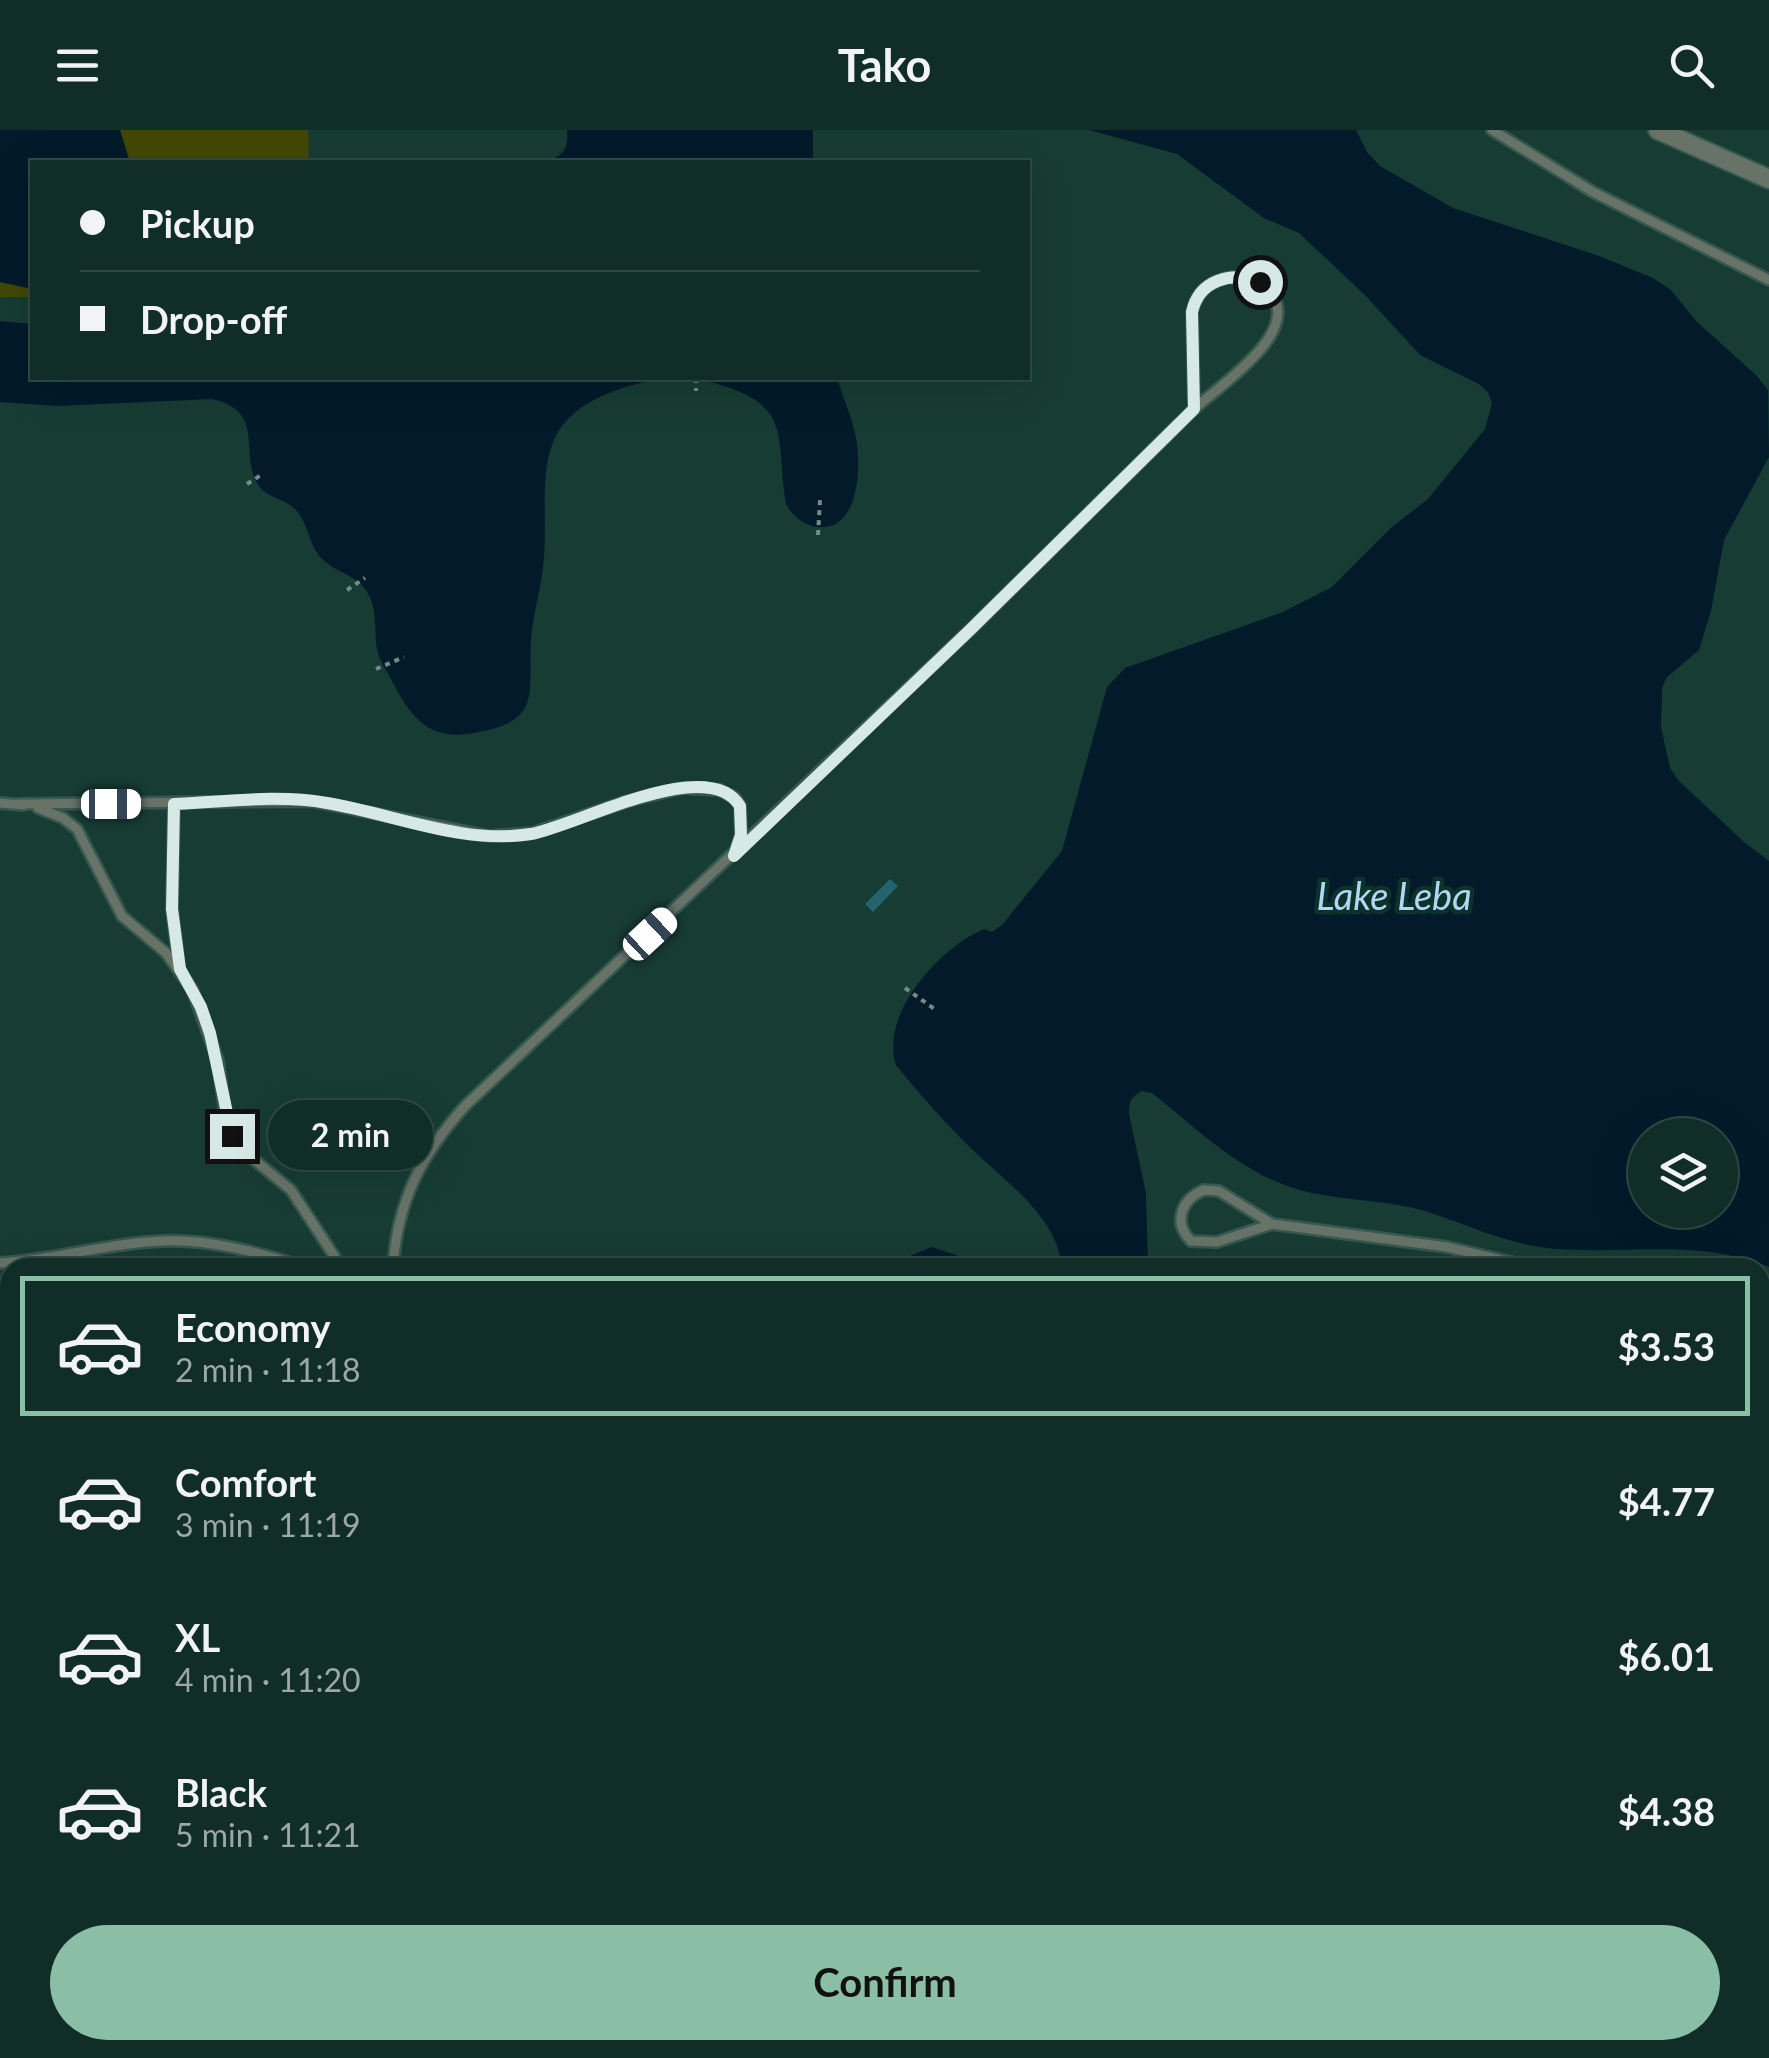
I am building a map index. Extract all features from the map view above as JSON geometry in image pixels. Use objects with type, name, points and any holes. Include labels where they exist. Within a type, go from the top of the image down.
[{"type":"street","points":[[1658,130],[1769,179]]},
{"type":"lane","points":[[1492,130],[1592,192],[1769,280]]},
{"type":"lane","points":[[394,1258],[403,1200],[423,1158],[450,1122],[734,856],[1194,409],[1258,352],[1277,326],[1279,308],[1260,282],[1248,278],[1220,279],[1209,284],[1195,300],[1194,409]]},
{"type":"lane","points":[[0,804],[323,802],[469,834],[509,836],[560,826],[647,796],[696,787],[728,793],[740,806],[741,835],[734,856]]},
{"type":"lane","points":[[18,804],[50,811],[71,823],[86,842],[122,916],[180,969],[210,1033],[232,1136],[291,1190],[335,1258]]},
{"type":"lane","points":[[174,804],[172,909],[180,969]]},
{"type":"lane","points":[[1272,1224],[1218,1190],[1189,1196],[1181,1222],[1191,1241],[1205,1242],[1272,1224],[1448,1248],[1492,1258]]},
{"type":"lane","points":[[38,1258],[177,1240],[219,1245],[269,1258]]},
{"type":"path","points":[[696,380],[696,391]]},
{"type":"path","points":[[246,484],[261,475]]},
{"type":"path","points":[[818,535],[820,500]]},
{"type":"path","points":[[347,590],[365,578]]},
{"type":"path","points":[[376,669],[404,658]]},
{"type":"path","points":[[905,988],[936,1010]]},
{"type":"green space","points":[[0,130],[308,130],[309,160],[30,160],[30,297],[0,297]]},
{"type":"water","points":[[0,130],[120,130],[129,160],[30,160],[30,289],[0,282]]},
{"type":"water","points":[[567,130],[813,130],[813,160],[548,160],[563,152]]},
{"type":"water","name":"Lake Leba","points":[[1089,130],[1356,130],[1367,152],[1380,166],[1453,208],[1653,278],[1671,290],[1697,322],[1768,390],[1769,457],[1724,540],[1711,611],[1699,650],[1666,678],[1661,727],[1670,768],[1678,780],[1769,861],[1769,1258],[1691,1250],[1540,1247],[1411,1207],[1312,1193],[1246,1166],[1152,1093],[1142,1091],[1131,1100],[1129,1114],[1146,1193],[1148,1258],[1060,1258],[1041,1217],[954,1131],[896,1065],[896,1025],[917,985],[967,938],[984,929],[992,932],[1002,925],[1062,851],[1107,687],[1125,668],[1283,612],[1332,587],[1392,527],[1428,499],[1485,429],[1492,403],[1488,392],[1420,355],[1365,295],[1299,233],[1264,218],[1177,154]]},
{"type":"water","points":[[0,321],[30,324],[30,380],[660,380],[629,386],[588,403],[568,419],[556,437],[546,479],[544,558],[532,630],[527,703],[512,721],[459,735],[434,730],[407,707],[378,653],[370,597],[356,581],[323,560],[299,514],[257,483],[248,433],[239,412],[212,399],[57,406],[0,402]]},
{"type":"water","points":[[696,380],[838,380],[856,438],[858,464],[854,495],[842,519],[831,526],[817,527],[795,516],[786,504],[779,442],[769,413],[740,392]]},
{"type":"water","points":[[932,1247],[964,1258],[909,1258]]},
{"type":"building","points":[[890,879],[898,886],[873,912],[865,904]]},
{"type":"route","points":[[232,1136],[210,1033],[180,969],[172,909],[174,804],[323,802],[469,834],[509,836],[533,834],[666,790],[696,787],[728,793],[740,806],[741,835],[734,856],[1194,409],[1195,300],[1209,284],[1220,279],[1248,278],[1260,282]]}]
